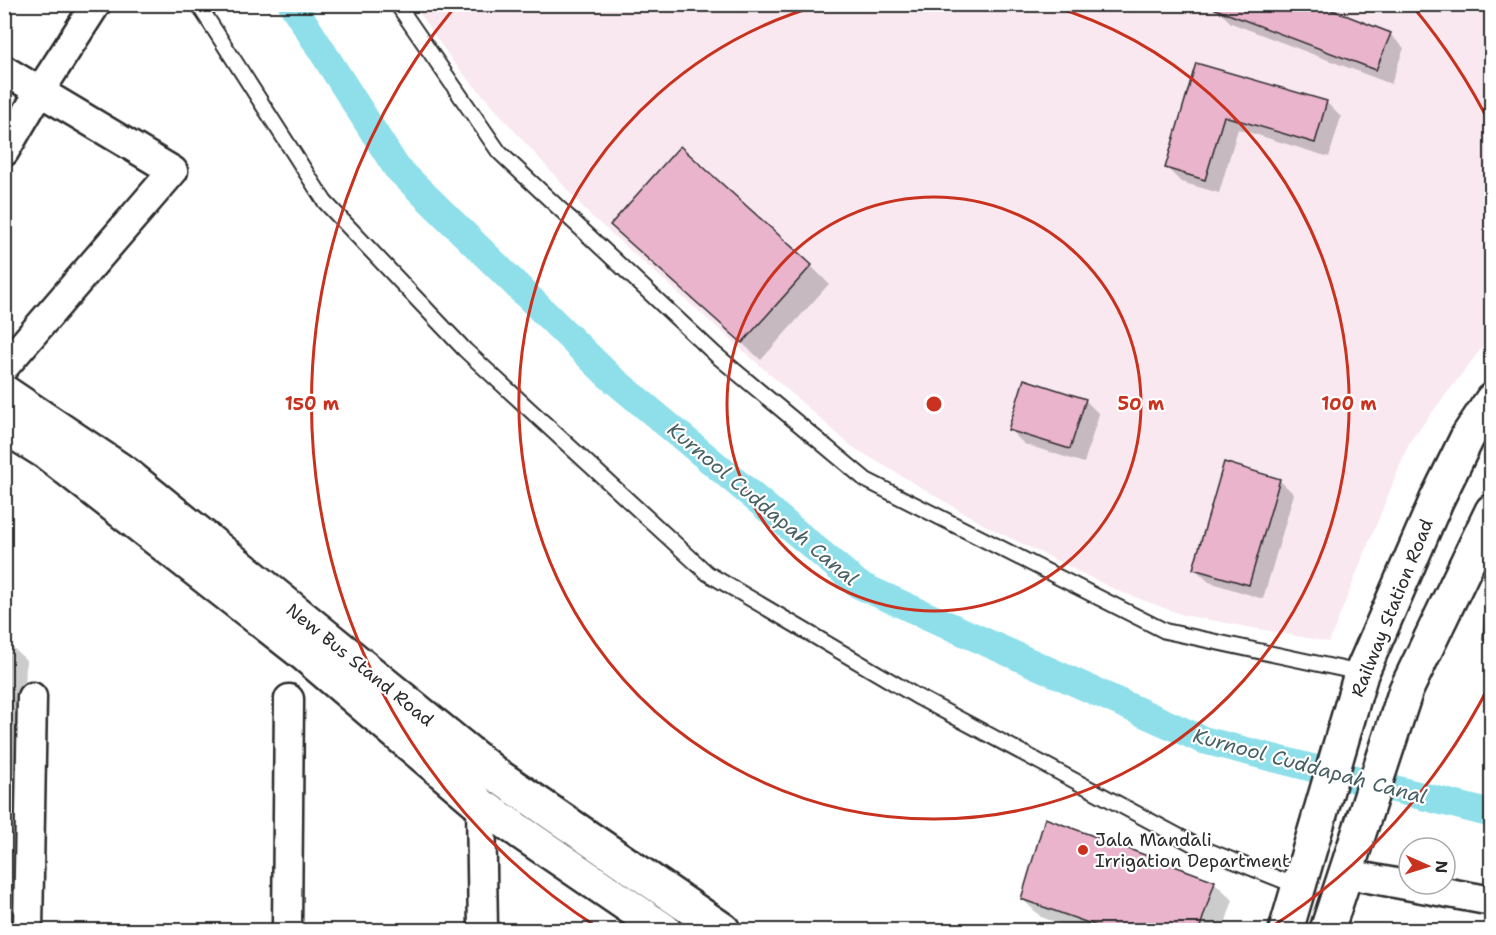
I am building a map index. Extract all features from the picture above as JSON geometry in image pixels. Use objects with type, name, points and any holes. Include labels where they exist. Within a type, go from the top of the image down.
[{"type":"main road","name":"New Bus Stand Road","points":[[4,392],[126,474],[495,774],[723,930]]},
{"type":"main road","name":"Railway Station Road","points":[[1286,930],[1361,674],[1437,499],[1468,436],[1491,400]]},
{"type":"main road","name":"New Bus Stand Road","points":[[4,426],[47,453],[304,654],[481,805],[664,930]]},
{"type":"main road","points":[[1327,930],[1406,690],[1491,511]]},
{"type":"street","points":[[4,152],[96,4]]},
{"type":"street","points":[[4,70],[172,171],[4,367]]},
{"type":"street","points":[[28,930],[32,697]]},
{"type":"street","points":[[287,930],[289,699]]},
{"type":"street","points":[[481,805],[483,930]]},
{"type":"street","points":[[1347,874],[1491,901]]},
{"type":"lane","points":[[198,4],[325,202],[465,350],[707,573],[916,696],[1197,846],[1301,878]]},
{"type":"lane","points":[[397,4],[499,152],[716,355],[866,480],[1165,631],[1361,674]]},
{"type":"shaded area","points":[[414,5],[1491,5],[1491,336],[1410,441],[1329,642],[1183,615],[1116,590],[986,526],[851,446],[589,214],[453,62]]},
{"type":"building","points":[[1217,4],[1317,4],[1391,33],[1376,70],[1215,9]]},
{"type":"building","points":[[1196,63],[1327,101],[1315,143],[1224,116],[1205,180],[1165,168]]},
{"type":"building","points":[[680,146],[812,265],[742,343],[610,225]]},
{"type":"building","points":[[1024,379],[1086,399],[1070,449],[1008,430]]},
{"type":"building","points":[[1224,462],[1280,479],[1249,585],[1193,569]]},
{"type":"building","points":[[1486,591],[1492,591],[1492,640],[1483,640]]},
{"type":"building","points":[[4,640],[8,640],[5,757],[4,757]]},
{"type":"building","name":"Jala Mandali Irrigation Department","points":[[1045,818],[1215,881],[1199,930],[1108,930],[1021,899]]},
{"type":"waterway","name":"Kurnool Cuddapah Canal","points":[[292,4],[396,167],[608,375],[859,585],[1203,740],[1492,814]]},
{"type":"place","name":"Jala Mandali Irrigation Department","points":[[1083,850]]}]
